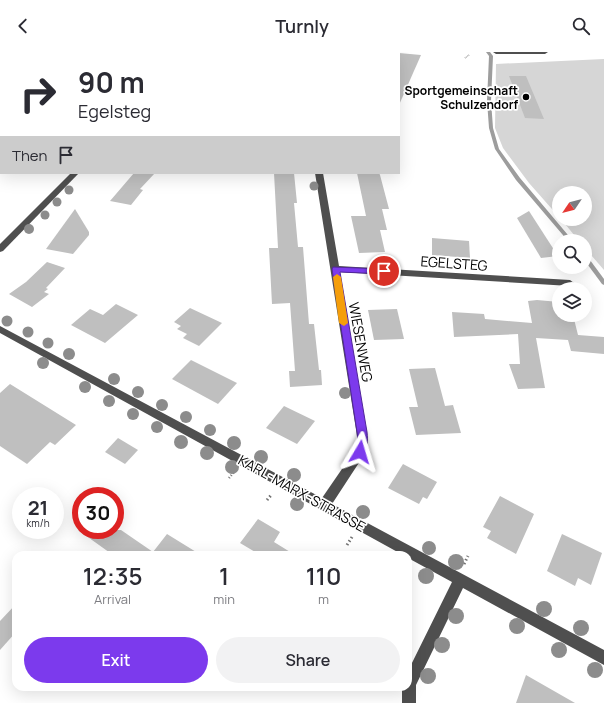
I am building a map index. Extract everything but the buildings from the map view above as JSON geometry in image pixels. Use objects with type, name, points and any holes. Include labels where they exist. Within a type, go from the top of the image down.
[{"type":"street","points":[[496,52],[545,52]]},
{"type":"street","points":[[0,249],[74,174]]},
{"type":"street","name":"WIESENWEG","points":[[319,174],[336,269],[363,442],[360,452],[324,505]]},
{"type":"street","name":"EGELSTEG","points":[[336,269],[553,282]]},
{"type":"street","name":"KARL-MARX-STRASSE","points":[[0,329],[407,551]]},
{"type":"street","name":"KARL-MARX-STRASSE","points":[[412,554],[604,658]]},
{"type":"street","points":[[412,680],[460,580]]},
{"type":"street","points":[[409,703],[410,691]]},
{"type":"path","points":[[465,58],[469,55]]},
{"type":"shaded area","points":[[604,59],[604,270],[592,256],[592,234],[573,234],[567,226],[592,226],[592,186],[552,186],[552,209],[529,183],[503,148],[495,128],[496,64]]},
{"type":"waterway","points":[[488,52],[491,56],[489,101],[491,128],[497,149],[518,179],[565,234]]},
{"type":"waterway","points":[[592,267],[604,283]]},
{"type":"slow traffic","points":[[337,277],[340,306],[344,323]]},
{"type":"place","name":"Sportgemeinschaft Schulzendorf","points":[[526,97]]},
{"type":"route","points":[[360,452],[363,442],[362,432],[340,306],[336,269],[384,271]]}]
